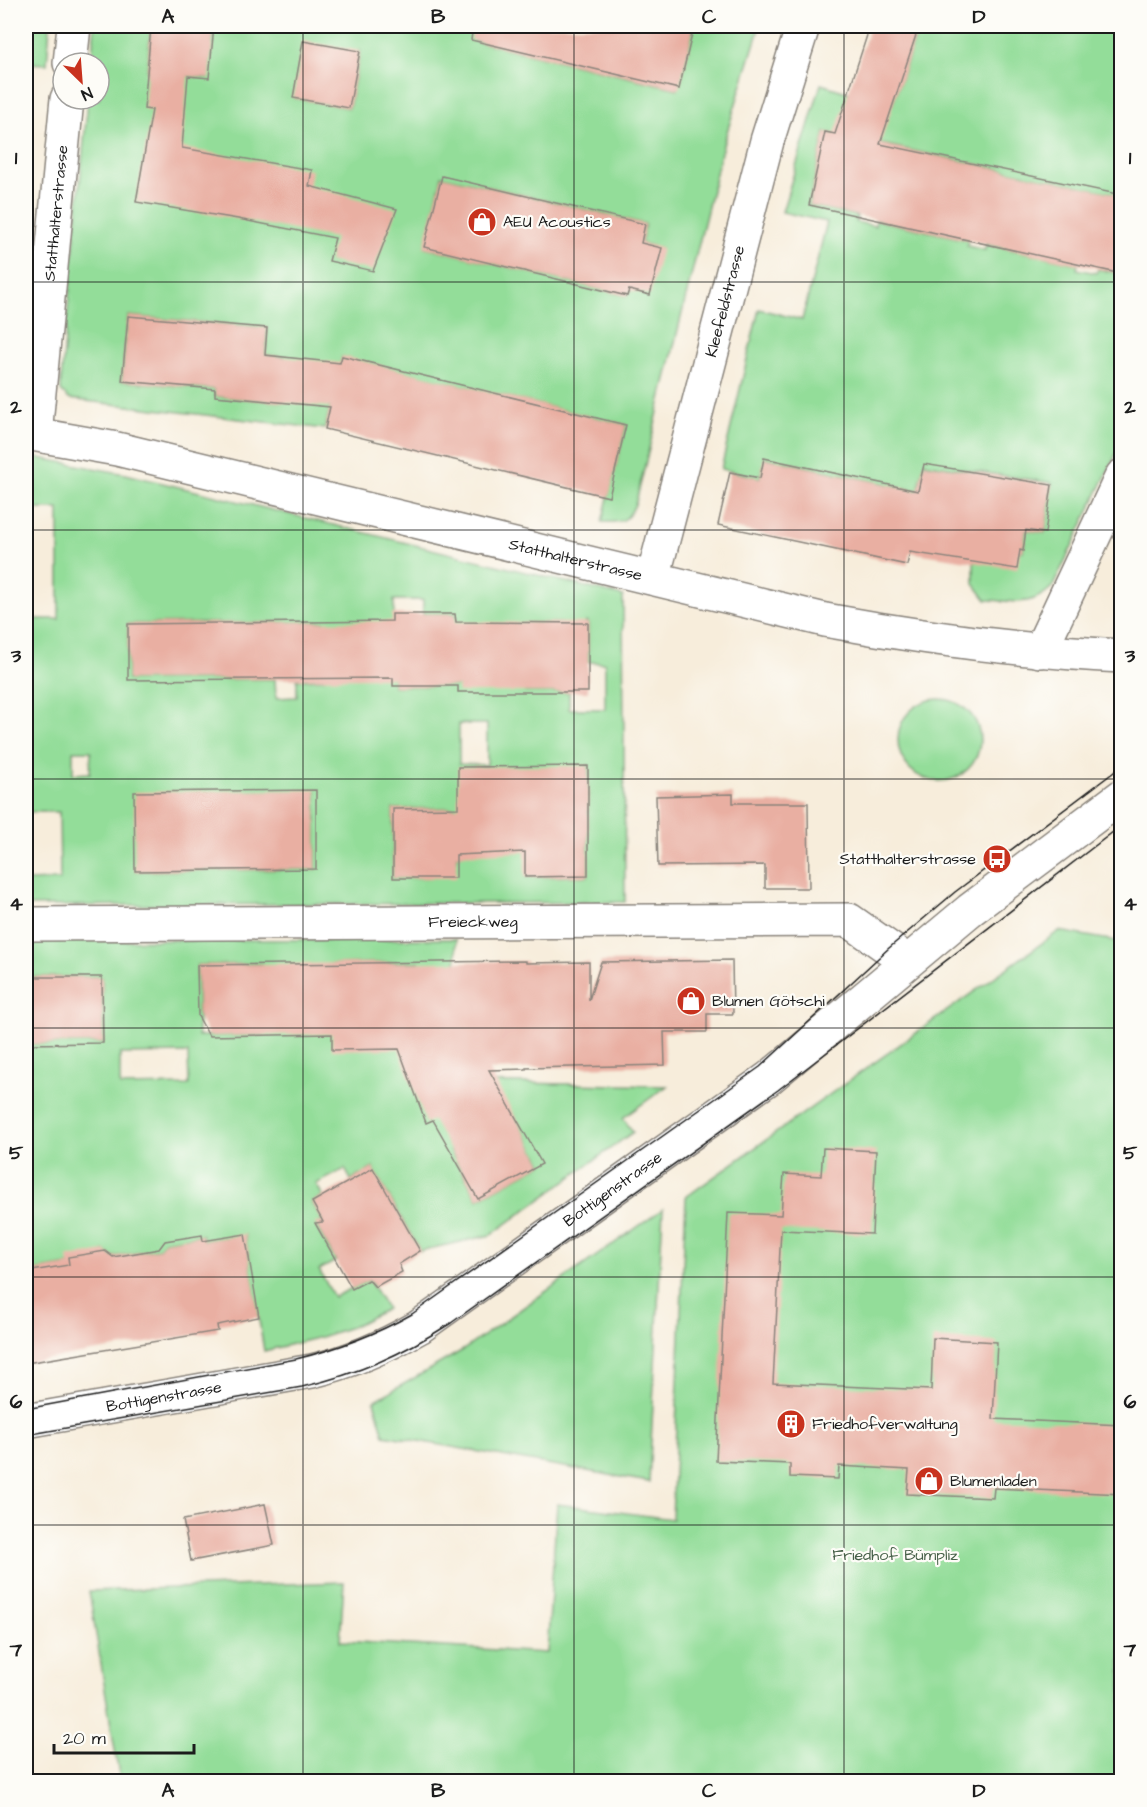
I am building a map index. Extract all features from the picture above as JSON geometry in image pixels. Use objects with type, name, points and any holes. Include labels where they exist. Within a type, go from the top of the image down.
[{"type":"street","points":[[71,51],[74,26]]},
{"type":"street","name":"Kleefeldstrasse","points":[[653,578],[766,141],[803,26]]},
{"type":"street","name":"Statthalterstrasse","points":[[66,111],[30,434],[129,451],[825,620],[898,634],[1040,651],[1122,656]]},
{"type":"street","points":[[1040,651],[1122,476]]},
{"type":"street","name":"Bottigenstrasse","points":[[26,1421],[291,1376],[331,1366],[393,1341],[443,1311],[769,1078],[907,961],[1021,870],[1122,796]]},
{"type":"street","name":"Freieckweg","points":[[26,924],[849,920],[907,961]]},
{"type":"green space","points":[[32,26],[50,26],[47,64],[26,63],[26,30],[31,30]]},
{"type":"green space","points":[[95,26],[151,26],[147,72],[208,78],[214,26],[479,26],[475,41],[678,89],[694,26],[760,26],[723,145],[636,502],[624,520],[602,522],[626,425],[342,357],[325,429],[69,399],[61,391],[87,111],[111,111],[111,51],[92,51]],"holes":[[[360,51],[349,108],[294,98]],[[442,176],[645,224],[641,243],[661,248],[627,296],[425,247]],[[128,316],[267,328],[265,355],[285,357],[281,402],[215,396],[215,389],[122,381]]]},
{"type":"green space","points":[[919,26],[1121,26],[1121,195],[825,132],[809,205],[857,216],[856,222],[875,226],[876,220],[968,240],[967,246],[985,250],[986,244],[1078,264],[1077,269],[1096,273],[1098,269],[1121,274],[1121,444],[1053,586],[1038,598],[1022,602],[986,600],[974,584],[974,562],[1023,551],[1026,530],[1045,533],[1052,483],[925,462],[918,491],[765,458],[760,478],[721,469],[759,309],[802,320],[827,222],[782,212],[821,84],[892,106]]},
{"type":"green space","points":[[28,456],[126,474],[623,596],[625,902],[26,906],[26,881],[60,880],[59,812],[26,812],[26,619],[59,619],[59,509],[26,509]],"holes":[[[394,600],[423,600],[423,614],[455,614],[456,686],[393,686]],[[324,622],[324,679],[297,680],[297,697],[276,698],[275,679],[128,680],[128,624]],[[588,622],[588,662],[605,663],[605,709],[569,709],[569,692],[525,692],[525,623],[586,626]],[[459,724],[487,724],[487,765],[459,764]],[[73,751],[91,751],[90,773],[73,774]],[[588,766],[588,876],[526,877]],[[316,791],[316,869],[136,871],[197,792]],[[455,808],[464,854],[456,855],[455,877],[393,878],[393,809]]]},
{"type":"green space","points":[[939,699],[955,702],[968,711],[977,724],[980,740],[977,756],[968,769],[955,778],[939,781],[923,778],[910,769],[901,756],[898,740],[901,724],[910,711],[923,702]]},
{"type":"green space","name":"Friedhof Bümpliz","points":[[1059,931],[1121,942],[1121,1781],[120,1781],[89,1591],[344,1582],[340,1641],[547,1653],[557,1504],[672,1519],[686,1197]]},
{"type":"green space","points":[[456,939],[459,1082],[667,1086],[623,1118],[633,1132],[491,1235],[420,1251],[373,1168],[351,1180],[345,1169],[316,1184],[323,1196],[312,1202],[323,1221],[316,1225],[336,1261],[319,1270],[334,1297],[369,1280],[387,1309],[354,1326],[264,1351],[245,1235],[203,1241],[202,1235],[165,1241],[159,1249],[113,1257],[105,1251],[69,1265],[27,1272],[31,1294],[26,1294],[26,1044],[103,1043],[102,977],[26,977],[26,941]],"holes":[[[419,962],[420,1048],[332,964]],[[262,964],[263,1035],[198,1036],[197,965]],[[188,1053],[189,1085],[120,1086],[120,1054]],[[514,1115],[542,1164],[478,1199],[450,1150]]]},
{"type":"green space","points":[[663,1209],[649,1482],[384,1435],[374,1401],[463,1350]]},
{"type":"building","points":[[151,26],[214,26],[209,78],[188,76],[182,148],[312,170],[309,186],[397,209],[373,271],[329,261],[335,238],[136,202],[152,110],[144,109]]},
{"type":"building","points":[[473,26],[694,26],[679,89],[471,40]]},
{"type":"building","points":[[870,26],[919,26],[880,144],[1122,195],[1122,274],[809,205],[825,132],[835,134]]},
{"type":"building","points":[[303,41],[360,51],[349,108],[293,98]]},
{"type":"building","points":[[442,176],[645,224],[641,243],[662,248],[650,295],[629,290],[627,296],[424,247]]},
{"type":"building","points":[[128,316],[267,328],[265,355],[340,363],[342,356],[626,425],[609,497],[325,429],[330,407],[215,396],[215,389],[122,381]]},
{"type":"building","points":[[764,458],[918,491],[924,464],[1052,485],[1045,533],[1026,530],[1017,569],[910,552],[907,565],[718,525],[730,472],[760,478]]},
{"type":"building","points":[[392,614],[455,614],[456,622],[588,623],[588,692],[458,692],[458,686],[393,686],[393,678],[128,680],[128,624],[392,621]]},
{"type":"building","points":[[588,766],[588,876],[525,877],[525,852],[456,855],[456,878],[393,878],[393,809],[458,808],[458,767]]},
{"type":"building","points":[[316,790],[316,869],[135,871],[134,792]]},
{"type":"building","points":[[733,794],[733,803],[808,803],[809,888],[765,888],[765,865],[658,866],[656,796]]},
{"type":"building","points":[[732,960],[733,1014],[707,1014],[707,1032],[664,1032],[665,1065],[489,1070],[542,1164],[478,1199],[433,1120],[426,1123],[399,1049],[332,1050],[332,1034],[209,1036],[198,1016],[197,965],[589,962],[589,1000],[601,962]]},
{"type":"building","points":[[26,977],[102,977],[103,1043],[26,1044]]},
{"type":"building","points":[[823,1148],[876,1151],[872,1234],[781,1230],[773,1383],[931,1390],[933,1338],[997,1342],[993,1419],[1122,1425],[1122,1494],[994,1488],[993,1498],[907,1494],[909,1470],[839,1466],[838,1479],[790,1477],[790,1464],[716,1461],[728,1213],[781,1215],[784,1174],[821,1176]]},
{"type":"building","points":[[373,1168],[420,1251],[399,1264],[402,1272],[375,1287],[369,1280],[352,1289],[315,1223],[323,1222],[312,1202]]},
{"type":"building","points":[[245,1234],[259,1317],[217,1325],[218,1331],[26,1363],[26,1272],[69,1265],[68,1257],[105,1251],[113,1257],[159,1249],[165,1241],[202,1235],[203,1241]]},
{"type":"building","points":[[265,1504],[274,1545],[191,1561],[183,1520]]},
{"type":"tram line","points":[[26,1409],[296,1359],[356,1341],[412,1314],[760,1067],[889,948],[955,892],[1122,766]]},
{"type":"tram line","points":[[26,1435],[302,1387],[343,1376],[415,1345],[451,1323],[778,1090],[1122,825]]},
{"type":"place","name":"AEU Acoustics","points":[[482,222]]},
{"type":"place","name":"Statthalterstrasse","points":[[997,859]]},
{"type":"place","name":"Blumen Götschi","points":[[691,1001]]},
{"type":"place","name":"Friedhofverwaltung","points":[[791,1424]]},
{"type":"place","name":"Blumenladen","points":[[929,1481]]}]
